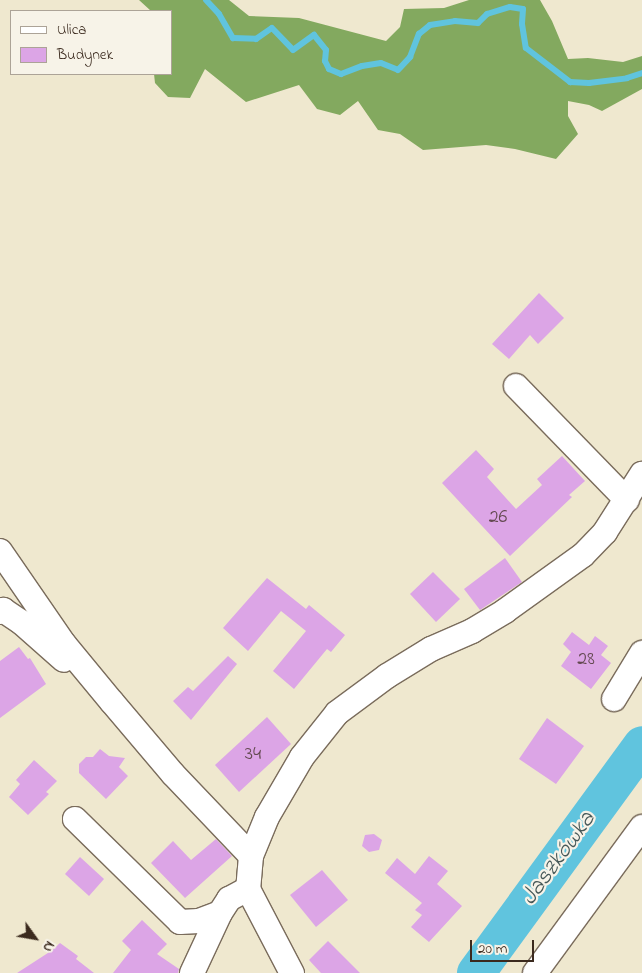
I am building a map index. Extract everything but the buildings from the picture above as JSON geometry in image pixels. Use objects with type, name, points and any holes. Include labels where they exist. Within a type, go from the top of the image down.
[{"type":"street","points":[[516,386],[627,500]]},
{"type":"street","points":[[292,973],[248,889],[251,856],[267,818],[302,757],[337,713],[387,676],[431,649],[472,631],[505,611],[583,555],[605,532],[642,474]]},
{"type":"street","points":[[0,551],[30,598],[98,685],[173,774],[251,856]]},
{"type":"street","points":[[0,612],[3,610],[21,622],[70,665],[98,685]]},
{"type":"street","points":[[614,699],[642,653]]},
{"type":"street","points":[[75,819],[180,922],[199,921],[220,913]]},
{"type":"street","points":[[535,973],[642,827]]},
{"type":"street","points":[[192,973],[220,913],[229,899],[248,889]]},
{"type":"green space","points":[[139,0],[229,0],[249,16],[299,18],[386,41],[400,27],[404,9],[444,8],[469,0],[540,0],[552,21],[568,59],[588,58],[623,62],[642,56],[642,89],[602,111],[589,105],[568,101],[568,116],[578,134],[556,159],[515,149],[486,145],[423,150],[400,134],[378,130],[358,101],[340,115],[317,109],[299,85],[246,102],[205,69],[190,98],[168,97],[155,83],[154,75],[172,75],[172,10],[150,10]]},
{"type":"waterway","points":[[206,0],[219,14],[233,38],[256,39],[272,28],[293,50],[314,35],[326,50],[325,61],[329,69],[341,74],[362,66],[381,63],[398,70],[410,57],[419,34],[430,25],[455,21],[478,23],[487,14],[510,7],[523,9],[522,24],[526,48],[570,82],[589,83],[627,78],[642,73]]},
{"type":"waterway","name":"Jaszkówka","points":[[476,973],[642,745]]}]
